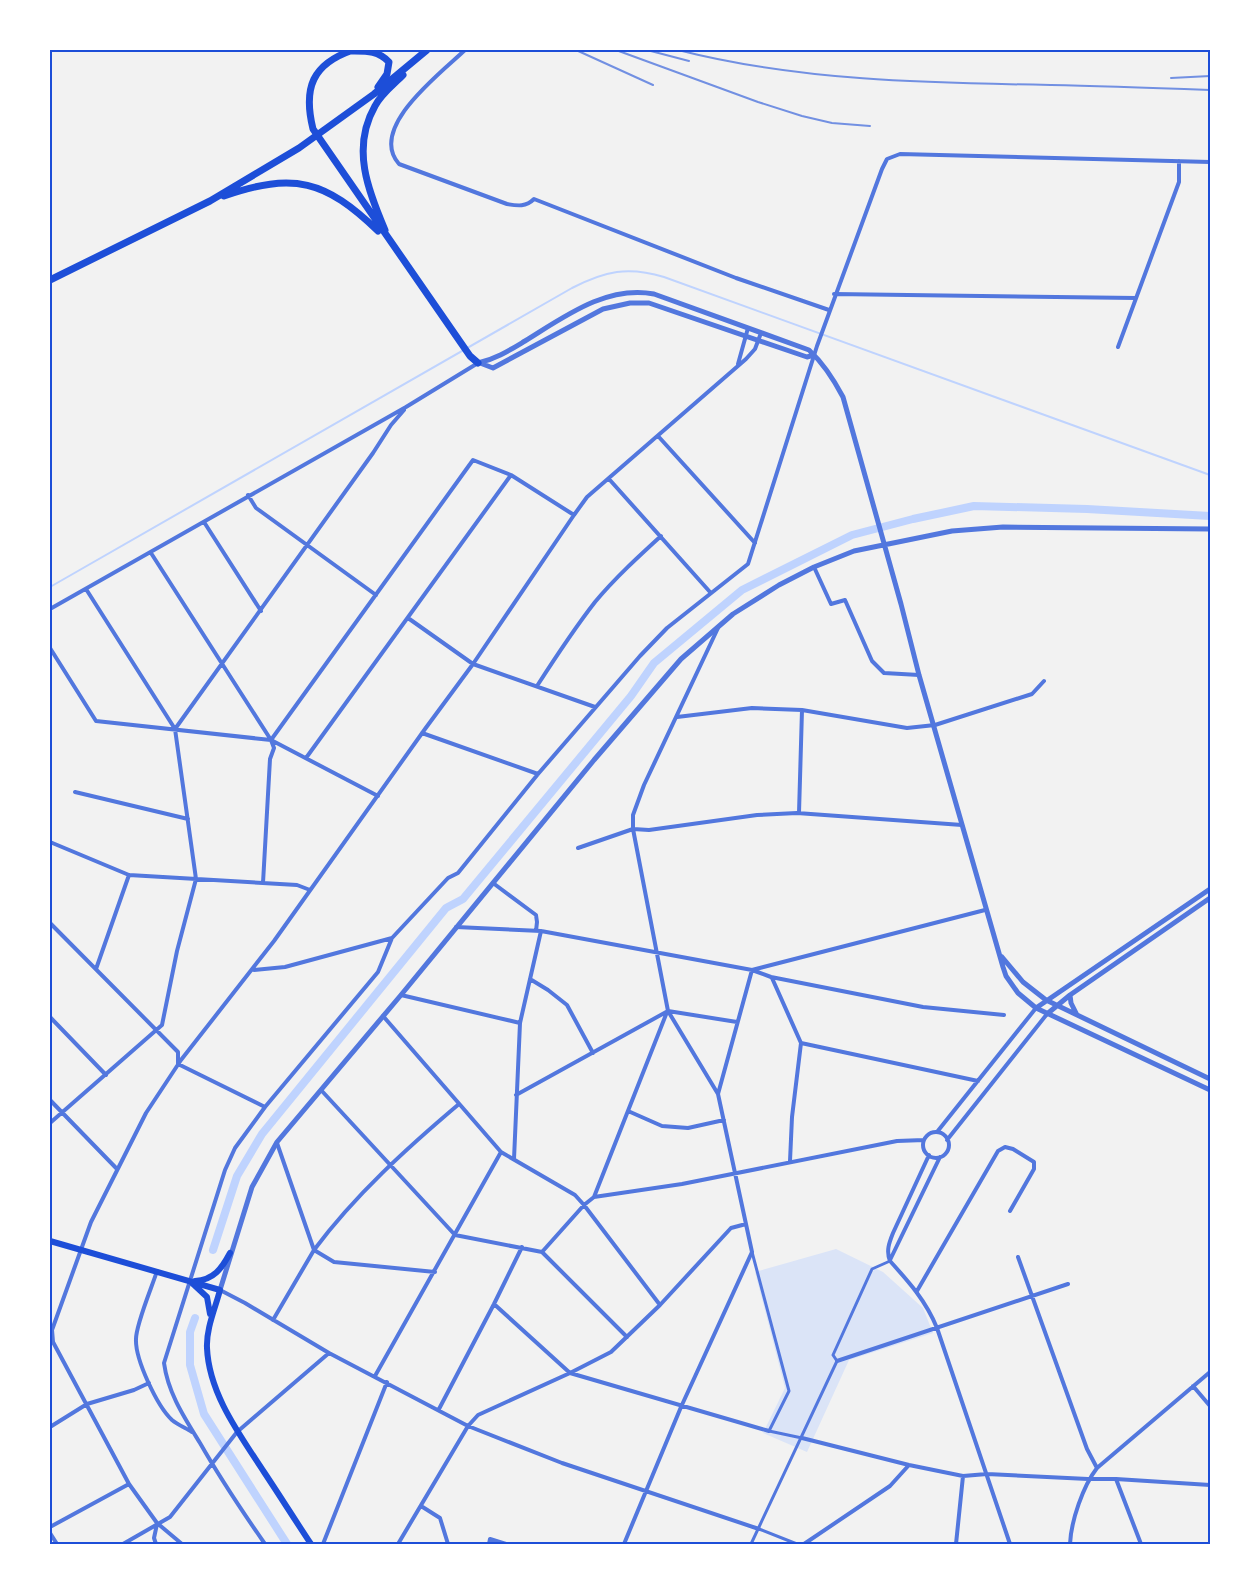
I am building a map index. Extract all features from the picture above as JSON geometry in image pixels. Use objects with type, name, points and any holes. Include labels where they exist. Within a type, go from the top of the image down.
[{"type":"main road","points":[[374,94],[387,74],[389,62],[378,53],[351,50],[324,64],[313,80],[309,98],[313,129],[461,344],[478,363]]},
{"type":"main road","points":[[50,280],[210,201],[299,148],[374,94],[427,50]]},
{"type":"main road","points":[[391,243],[372,198],[363,169],[364,136],[376,104],[418,57]]},
{"type":"main road","points":[[210,201],[265,184],[287,182],[308,185],[326,191],[343,201],[391,243]]},
{"type":"main road","points":[[50,1241],[220,1290],[210,1325]]},
{"type":"main road","points":[[190,1280],[202,1281],[218,1273],[230,1253]]},
{"type":"main road","points":[[190,1280],[207,1297],[210,1308],[207,1347],[209,1368],[236,1434],[311,1545]]},
{"type":"street","points":[[465,50],[420,91],[402,114],[391,140],[391,151],[399,164],[507,204],[518,206],[530,204],[534,199],[736,278],[829,310]]},
{"type":"street","points":[[253,970],[285,967],[392,938],[398,934],[448,878],[458,873],[538,774],[667,628],[748,564],[834,294],[887,159],[900,154],[1210,162]]},
{"type":"street","points":[[1118,347],[1179,182],[1179,161]]},
{"type":"street","points":[[50,609],[406,407],[478,363],[504,354],[578,309],[600,299],[626,292],[654,294],[809,350],[835,381],[843,397],[985,910],[1006,976],[1026,1001],[1036,1008],[1210,1090]]},
{"type":"street","points":[[834,294],[1136,298]]},
{"type":"street","points":[[478,363],[494,368],[603,309],[639,302],[662,307],[807,357],[814,355]]},
{"type":"street","points":[[738,365],[748,328]]},
{"type":"street","points":[[182,1545],[157,1523],[129,1484],[51,1342],[52,1330],[91,1222],[146,1113],[178,1064],[253,970],[473,664],[587,497],[751,354],[761,333]]},
{"type":"street","points":[[175,729],[373,453],[391,424],[406,407]]},
{"type":"street","points":[[658,436],[755,543]]},
{"type":"street","points":[[271,740],[473,460],[511,475],[574,515]]},
{"type":"street","points":[[306,758],[511,475]]},
{"type":"street","points":[[609,479],[710,592]]},
{"type":"street","points":[[248,495],[256,508],[376,594]]},
{"type":"street","points":[[204,522],[261,611]]},
{"type":"street","points":[[796,1545],[759,1529],[562,1463],[468,1426],[329,1353],[220,1290],[252,1187],[277,1142],[594,760],[681,659],[738,610],[814,567],[883,541],[952,531],[1003,527],[1210,529]]},
{"type":"street","points":[[537,686],[564,644],[595,603],[622,572],[661,536]]},
{"type":"street","points":[[151,553],[274,748],[270,759],[263,883]]},
{"type":"street","points":[[814,567],[831,604],[844,600],[872,661],[884,673],[919,675]]},
{"type":"street","points":[[50,1123],[162,1025],[177,951],[196,879],[175,729],[86,589]]},
{"type":"street","points":[[408,618],[473,664],[596,707]]},
{"type":"street","points":[[720,625],[644,784],[633,815],[633,830],[668,1011],[718,1094],[752,1252],[789,1391],[769,1431]]},
{"type":"street","points":[[50,648],[96,721],[271,740],[378,796]]},
{"type":"street","points":[[676,717],[752,708],[802,710],[907,728],[935,725],[1032,694],[1044,681]]},
{"type":"street","points":[[799,813],[802,710]]},
{"type":"street","points":[[422,733],[538,774]]},
{"type":"street","points":[[75,792],[188,819]]},
{"type":"street","points":[[578,848],[633,830],[649,830],[757,815],[799,813],[963,825]]},
{"type":"street","points":[[50,842],[129,875],[297,885],[310,890]]},
{"type":"street","points":[[96,969],[129,875]]},
{"type":"street","points":[[492,883],[536,915],[538,931],[520,1023],[514,1159]]},
{"type":"street","points":[[940,1157],[928,1155],[923,1147],[924,1140],[930,1134],[937,1132],[1036,1008],[1210,889]]},
{"type":"street","points":[[947,1140],[1047,1014],[1070,994],[1210,898]]},
{"type":"street","points":[[752,970],[985,910]]},
{"type":"street","points":[[50,923],[178,1052],[178,1064]]},
{"type":"street","points":[[455,927],[538,931],[657,951],[752,970],[771,977],[923,1007],[1004,1015]]},
{"type":"street","points":[[265,1545],[181,1412],[166,1379],[164,1363],[225,1170],[235,1148],[265,1107],[378,972],[392,938]]},
{"type":"street","points":[[999,953],[1023,982],[1056,1006],[1210,1079]]},
{"type":"street","points":[[718,1094],[752,970]]},
{"type":"street","points":[[771,977],[801,1043],[793,1107],[790,1161]]},
{"type":"street","points":[[530,979],[567,1005],[593,1053]]},
{"type":"street","points":[[1070,994],[1078,1016]]},
{"type":"street","points":[[400,995],[520,1023]]},
{"type":"street","points":[[542,1252],[594,1197],[668,1011]]},
{"type":"street","points":[[516,1095],[668,1011],[737,1022]]},
{"type":"street","points":[[383,1016],[501,1152],[575,1195],[660,1305]]},
{"type":"street","points":[[50,1017],[106,1075]]},
{"type":"street","points":[[801,1043],[978,1081]]},
{"type":"street","points":[[178,1064],[265,1107]]},
{"type":"street","points":[[320,1089],[455,1235],[542,1252],[627,1337]]},
{"type":"street","points":[[50,1100],[117,1169]]},
{"type":"street","points":[[273,1320],[314,1250],[337,1218],[390,1166],[459,1104]]},
{"type":"street","points":[[628,1111],[662,1126],[688,1128],[724,1120]]},
{"type":"street","points":[[837,1361],[833,1355],[872,1269],[890,1261],[940,1157],[947,1152],[949,1144],[947,1140],[937,1132]]},
{"type":"street","points":[[594,1197],[682,1184],[897,1141],[924,1140]]},
{"type":"street","points":[[277,1142],[314,1250],[334,1262],[435,1272]]},
{"type":"street","points":[[917,1291],[998,1150],[1005,1147],[1013,1149],[1034,1162],[1034,1169],[1010,1211]]},
{"type":"street","points":[[375,1376],[501,1152]]},
{"type":"street","points":[[928,1155],[891,1238],[888,1252],[890,1261],[917,1291],[930,1310],[1010,1545]]},
{"type":"street","points":[[398,1545],[468,1426],[478,1415],[611,1352],[660,1305],[730,1228],[746,1224]]},
{"type":"street","points":[[439,1409],[522,1247]]},
{"type":"street","points":[[624,1545],[681,1407],[752,1252]]},
{"type":"street","points":[[1018,1257],[1087,1449],[1097,1467]]},
{"type":"street","points":[[157,1271],[136,1338],[138,1351],[149,1383],[168,1415],[172,1420],[193,1432]]},
{"type":"street","points":[[751,1545],[837,1361],[1068,1284]]},
{"type":"street","points":[[494,1304],[570,1373],[769,1431],[963,1476],[987,1474],[1210,1485]]},
{"type":"street","points":[[123,1545],[170,1517],[236,1434],[329,1353]]},
{"type":"street","points":[[1070,1545],[1070,1534],[1088,1479],[1097,1467],[1210,1372]]},
{"type":"street","points":[[323,1545],[387,1382]]},
{"type":"street","points":[[50,1427],[87,1404],[134,1390],[149,1383]]},
{"type":"street","points":[[1193,1386],[1210,1406]]},
{"type":"street","points":[[804,1545],[891,1486],[909,1465]]},
{"type":"street","points":[[956,1545],[963,1476]]},
{"type":"street","points":[[1116,1479],[1141,1545]]},
{"type":"street","points":[[50,1527],[129,1484]]},
{"type":"street","points":[[421,1506],[440,1518],[448,1545]]},
{"type":"street","points":[[156,1545],[154,1538],[157,1523]]},
{"type":"street","points":[[50,1533],[57,1545]]},
{"type":"street","points":[[489,1542],[506,1545]]},
{"type":"shaded area","points":[[836,1249],[883,1272],[923,1308],[933,1333],[849,1360],[807,1452],[763,1433],[785,1388],[755,1272]]},
{"type":"waterway","points":[[50,587],[572,288],[606,274],[617,272],[639,272],[664,277],[1210,475]]},
{"type":"waterway","points":[[213,1250],[237,1176],[262,1134],[446,908],[463,899],[631,696],[654,663],[742,590],[852,535],[974,506],[1210,516]]},
{"type":"waterway","points":[[195,1318],[190,1332],[190,1365],[204,1414],[287,1544]]},
{"type":"railway","points":[[576,50],[653,85]]},
{"type":"railway","points":[[616,50],[802,116],[832,123],[870,126]]},
{"type":"railway","points":[[647,50],[689,61]]},
{"type":"railway","points":[[678,50],[770,68],[863,78],[1210,90]]},
{"type":"railway","points":[[1171,78],[1210,76]]}]
